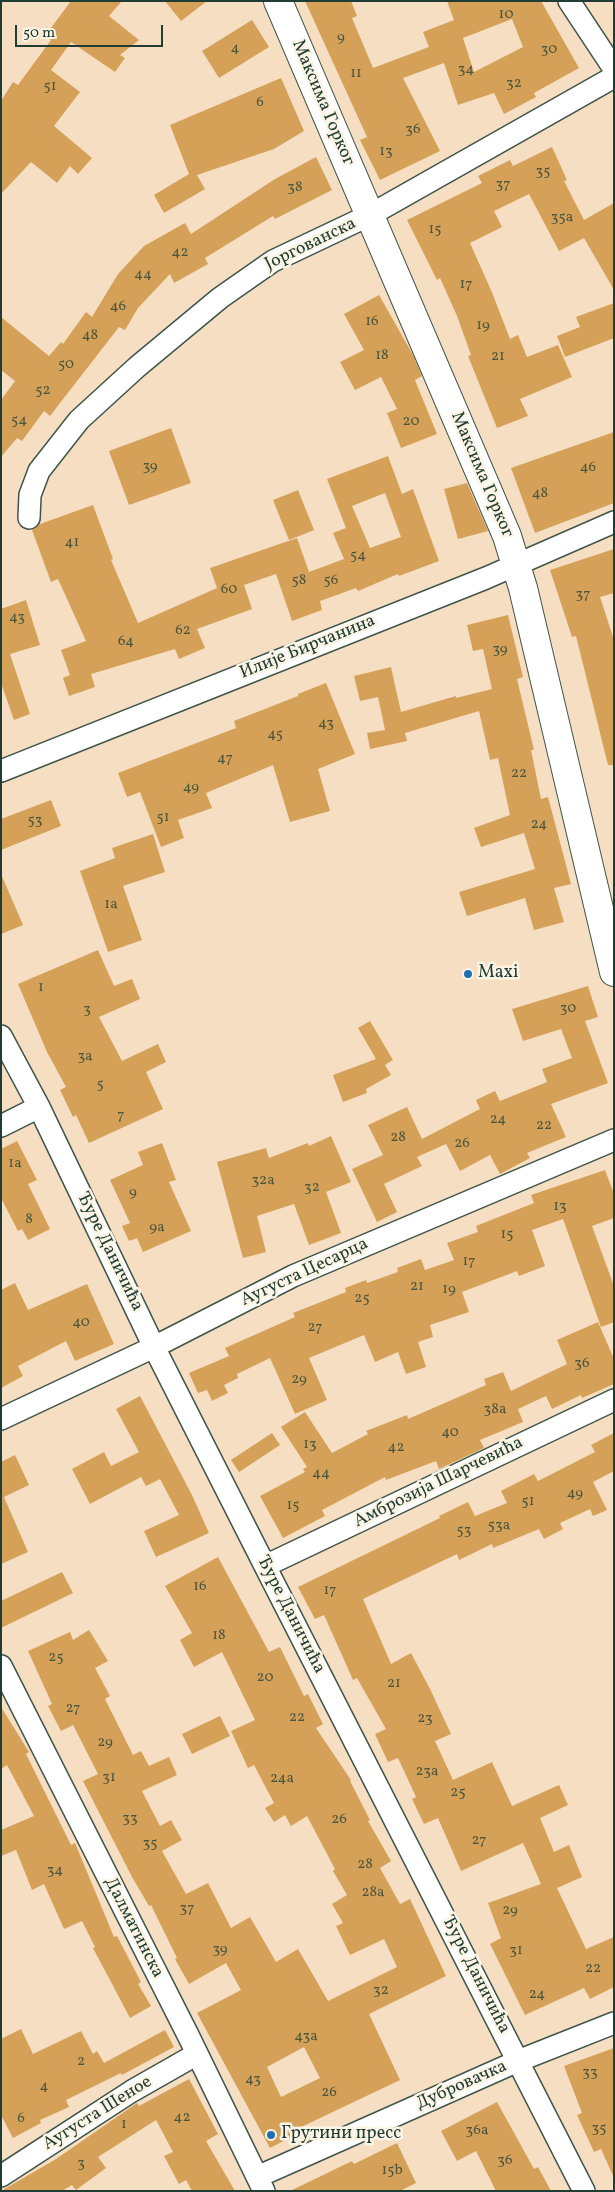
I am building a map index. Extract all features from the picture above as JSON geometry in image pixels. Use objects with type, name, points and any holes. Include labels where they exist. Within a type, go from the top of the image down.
[{"type":"street","name":"Максима Горког","points":[[278,1],[507,536],[516,565],[614,972]]},
{"type":"street","points":[[568,1],[614,69]]},
{"type":"street","name":"Јоргованска","points":[[28,518],[30,495],[39,471],[79,420],[220,298],[273,261],[370,215],[614,77]]},
{"type":"street","name":"Илије Бирчанина","points":[[1,771],[516,565],[614,522]]},
{"type":"street","name":"Ђуре Даничића","points":[[1,1036],[39,1107],[154,1347],[584,2191]]},
{"type":"street","points":[[1,1126],[39,1107]]},
{"type":"street","name":"Аугуста Цесарца","points":[[1,1419],[154,1347],[293,1276],[614,1140]]},
{"type":"street","name":"Амброзија Шарчевића","points":[[265,1566],[614,1400]]},
{"type":"street","name":"Далматинска","points":[[1,1666],[261,2184]]},
{"type":"street","name":"Дубровачка","points":[[261,2184],[518,2061],[614,2023]]},
{"type":"street","name":"Аугуста Шеное","points":[[1,2176],[132,2091],[197,2054]]},
{"type":"building","points":[[71,1],[122,1],[109,16],[139,40],[120,55],[125,58],[115,72],[71,42],[51,70],[80,92],[54,126],[92,158],[78,174],[70,166],[57,183],[31,162],[1,194],[1,101],[13,82],[18,85],[51,40],[45,36]]},
{"type":"building","points":[[165,1],[207,1],[181,21]]},
{"type":"building","points":[[305,1],[351,1],[357,16],[352,18],[373,68],[429,47],[423,32],[454,20],[447,1],[541,1],[579,68],[534,93],[536,97],[504,114],[494,93],[458,105],[444,63],[403,78],[440,151],[380,180],[360,140],[367,137]],"holes":[[[512,19],[523,47],[474,72],[463,38]]]},
{"type":"building","points":[[252,20],[269,47],[219,78],[202,51]]},
{"type":"building","points":[[281,78],[304,131],[274,149],[197,175],[205,189],[164,213],[154,195],[189,174],[170,125]]},
{"type":"building","points":[[552,147],[567,180],[564,181],[584,220],[614,203],[614,290],[584,238],[559,251],[529,194],[494,211],[502,227],[470,243],[510,339],[518,335],[527,357],[558,345],[572,377],[520,399],[528,416],[497,428],[468,356],[471,355],[457,316],[440,278],[437,280],[407,220],[482,183],[478,176],[510,160],[513,166]]},
{"type":"building","points":[[316,157],[332,190],[275,219],[273,216],[205,258],[208,264],[174,283],[170,274],[138,308],[125,330],[119,327],[50,416],[44,411],[22,441],[17,438],[1,457],[1,400],[15,381],[1,370],[1,317],[49,356],[61,342],[63,344],[86,312],[92,317],[118,274],[144,246],[185,223],[191,234],[275,179]]},
{"type":"building","points":[[379,295],[413,355],[422,376],[415,380],[437,434],[401,448],[387,413],[397,409],[381,377],[355,390],[340,362],[364,350],[344,314]]},
{"type":"building","points":[[614,303],[614,338],[565,357],[557,336],[580,327],[576,317]]},
{"type":"building","points":[[171,428],[191,483],[129,505],[109,451]]},
{"type":"building","points":[[614,432],[614,503],[535,533],[511,468]]},
{"type":"building","points":[[388,456],[402,494],[413,489],[439,561],[399,576],[398,574],[358,591],[356,588],[320,601],[322,610],[292,621],[276,574],[244,585],[252,609],[197,629],[205,648],[179,659],[175,649],[91,674],[95,687],[69,696],[63,678],[70,675],[61,650],[86,641],[58,579],[51,582],[32,530],[40,524],[93,505],[113,559],[111,560],[138,623],[217,588],[210,568],[297,538],[309,572],[344,559],[333,533],[346,528],[327,479]],"holes":[[[385,493],[401,537],[370,548],[352,506]]]},
{"type":"building","points":[[467,483],[488,531],[458,539],[444,489]]},
{"type":"building","points":[[298,490],[314,530],[289,540],[273,500]]},
{"type":"building","points":[[614,549],[614,593],[600,597],[614,640],[614,765],[608,765],[576,636],[572,637],[550,570]]},
{"type":"building","points":[[26,600],[40,645],[10,654],[30,714],[14,720],[1,683],[1,609]]},
{"type":"building","points":[[508,615],[523,677],[517,679],[534,750],[531,750],[541,799],[548,797],[571,884],[554,888],[564,922],[534,930],[525,898],[467,916],[459,892],[535,869],[524,833],[481,847],[474,828],[510,815],[498,758],[490,760],[479,711],[405,733],[407,741],[370,749],[367,733],[385,730],[378,697],[360,701],[354,676],[391,667],[401,712],[456,696],[456,698],[492,689],[483,649],[473,651],[467,625]]},
{"type":"building","points":[[326,683],[355,754],[318,769],[330,811],[290,822],[273,765],[206,793],[212,808],[178,820],[184,838],[161,847],[140,792],[127,797],[118,773],[236,728],[234,721]]},
{"type":"building","points":[[51,800],[61,826],[1,850],[1,819]]},
{"type":"building","points":[[153,834],[165,872],[123,886],[142,940],[108,952],[80,871],[115,858],[112,848]]},
{"type":"building","points":[[1,874],[23,925],[1,934]]},
{"type":"building","points":[[98,950],[114,986],[132,979],[140,999],[99,1017],[122,1061],[158,1044],[166,1062],[146,1072],[163,1109],[89,1143],[76,1115],[73,1117],[60,1090],[66,1087],[47,1052],[18,984]]},
{"type":"building","points":[[588,986],[598,1017],[585,1021],[608,1083],[551,1104],[566,1137],[527,1153],[530,1158],[500,1174],[490,1155],[460,1171],[446,1144],[417,1157],[422,1166],[384,1184],[397,1212],[377,1222],[352,1169],[383,1155],[368,1125],[407,1107],[422,1139],[480,1109],[476,1100],[495,1091],[500,1101],[547,1082],[542,1069],[572,1058],[561,1029],[523,1041],[512,1009]]},
{"type":"building","points":[[370,1021],[393,1060],[385,1065],[391,1075],[366,1089],[367,1093],[343,1102],[333,1075],[376,1059],[358,1028]]},
{"type":"building","points":[[331,1136],[351,1182],[326,1192],[341,1233],[309,1245],[294,1204],[257,1216],[266,1252],[243,1258],[217,1162],[266,1148],[269,1158],[308,1143],[309,1146]]},
{"type":"building","points":[[17,1141],[37,1180],[28,1184],[50,1229],[28,1240],[22,1229],[18,1231],[1,1198],[1,1149]]},
{"type":"building","points":[[162,1143],[176,1180],[169,1182],[191,1231],[143,1252],[137,1238],[129,1241],[122,1226],[130,1223],[110,1180],[143,1165],[138,1152]]},
{"type":"building","points":[[605,1170],[614,1194],[614,1218],[592,1226],[614,1286],[614,1322],[601,1327],[563,1219],[532,1230],[545,1266],[519,1276],[517,1271],[462,1292],[469,1312],[430,1325],[433,1337],[418,1342],[426,1367],[406,1374],[398,1352],[375,1362],[364,1335],[309,1358],[327,1400],[295,1414],[270,1358],[237,1374],[238,1378],[224,1385],[228,1393],[212,1401],[207,1390],[198,1393],[189,1373],[229,1356],[225,1348],[295,1317],[293,1313],[346,1292],[345,1288],[366,1280],[367,1283],[398,1272],[397,1268],[421,1259],[425,1270],[454,1260],[447,1243],[478,1232],[476,1226],[534,1203],[531,1195]]},
{"type":"building","points":[[15,1283],[28,1310],[87,1284],[114,1344],[75,1361],[66,1341],[18,1366],[23,1376],[1,1388],[1,1290]]},
{"type":"building","points":[[598,1322],[614,1359],[614,1384],[582,1398],[581,1395],[552,1409],[546,1396],[518,1409],[523,1422],[480,1440],[484,1448],[439,1469],[436,1461],[386,1480],[385,1477],[322,1510],[325,1516],[283,1538],[260,1496],[305,1472],[303,1469],[307,1467],[281,1427],[305,1412],[332,1453],[368,1434],[366,1431],[407,1415],[408,1419],[486,1385],[484,1379],[503,1372],[511,1391],[567,1364],[557,1340]]},
{"type":"building","points":[[140,1396],[192,1495],[209,1533],[156,1557],[144,1531],[179,1515],[160,1479],[146,1486],[141,1477],[90,1504],[72,1469],[104,1452],[111,1466],[139,1452],[116,1409]]},
{"type":"building","points":[[272,1433],[280,1445],[239,1472],[231,1460]]},
{"type":"building","points":[[614,1433],[614,1471],[593,1482],[607,1510],[593,1516],[590,1509],[560,1523],[563,1529],[544,1539],[539,1529],[493,1548],[492,1544],[459,1560],[457,1554],[363,1599],[391,1664],[411,1653],[431,1691],[451,1734],[435,1741],[453,1780],[492,1762],[512,1806],[559,1785],[568,1805],[540,1818],[554,1852],[569,1845],[582,1877],[557,1888],[586,1949],[614,1937],[614,1987],[590,1999],[584,1988],[525,2015],[490,1944],[501,1938],[488,1903],[541,1884],[523,1843],[461,1871],[438,1818],[424,1824],[412,1799],[416,1797],[398,1758],[388,1762],[375,1734],[386,1729],[357,1678],[353,1680],[324,1615],[315,1619],[298,1587],[440,1518],[439,1516],[468,1502],[475,1516],[507,1503],[501,1491],[534,1474],[538,1481],[595,1452],[591,1445]]},
{"type":"building","points":[[15,1455],[29,1485],[4,1497],[28,1552],[1,1564],[1,1462]]},
{"type":"building","points":[[218,1557],[269,1652],[280,1647],[304,1696],[308,1694],[323,1724],[316,1728],[351,1780],[370,1820],[368,1821],[391,1861],[380,1868],[400,1904],[410,1899],[446,1976],[369,2014],[400,2080],[297,2129],[299,2133],[270,2148],[197,2013],[241,1990],[226,1963],[189,1984],[175,1959],[177,1958],[151,1905],[149,1906],[132,1877],[83,1781],[98,1774],[73,1725],[61,1731],[48,1706],[52,1704],[28,1651],[70,1632],[73,1640],[89,1630],[108,1661],[95,1668],[110,1696],[105,1699],[133,1755],[141,1751],[149,1766],[169,1757],[177,1775],[142,1791],[160,1826],[171,1820],[182,1840],[162,1851],[186,1894],[208,1883],[231,1928],[250,1917],[276,1962],[298,1949],[328,2001],[397,1967],[384,1939],[350,1955],[336,1926],[343,1923],[332,1904],[347,1895],[333,1871],[335,1869],[307,1816],[291,1826],[285,1815],[274,1822],[265,1808],[274,1803],[254,1765],[248,1768],[231,1731],[255,1720],[222,1652],[194,1667],[180,1640],[192,1633],[165,1586]],"holes":[[[304,2047],[320,2078],[281,2097],[267,2067]]]},
{"type":"building","points":[[62,1572],[73,1593],[1,1628],[1,1601]]},
{"type":"building","points":[[1,1707],[29,1752],[26,1754],[71,1845],[75,1843],[114,1937],[117,1936],[141,1982],[138,1984],[151,2006],[130,2018],[93,1948],[95,1947],[82,1921],[64,1929],[44,1884],[32,1890],[16,1850],[1,1856],[1,1830],[34,1816],[7,1765],[1,1769]]},
{"type":"building","points":[[220,1716],[230,1736],[192,1754],[182,1734]]},
{"type":"building","points":[[21,2029],[33,2054],[81,2031],[93,2054],[97,2051],[104,2063],[165,2030],[174,2047],[122,2075],[121,2073],[66,2100],[69,2107],[40,2120],[41,2123],[13,2138],[1,2115],[1,2039]]},
{"type":"building","points":[[614,2048],[614,2178],[601,2149],[594,2152],[577,2115],[582,2113],[564,2066]]},
{"type":"building","points":[[189,2079],[218,2134],[206,2141],[235,2191],[192,2191],[186,2180],[179,2184],[164,2156],[173,2152],[156,2120],[98,2157],[106,2168],[76,2190],[72,2185],[62,2191],[1,2191],[56,2159],[137,2103],[139,2106]]},
{"type":"building","points":[[497,2102],[534,2169],[538,2167],[551,2191],[496,2191],[476,2151],[457,2161],[441,2131]]},
{"type":"building","points":[[397,2143],[416,2183],[400,2191],[290,2191],[352,2161],[354,2164]]},
{"type":"place","name":"Maxi","points":[[468,974]]},
{"type":"place","name":"Грутини пресс","points":[[271,2135]]}]
